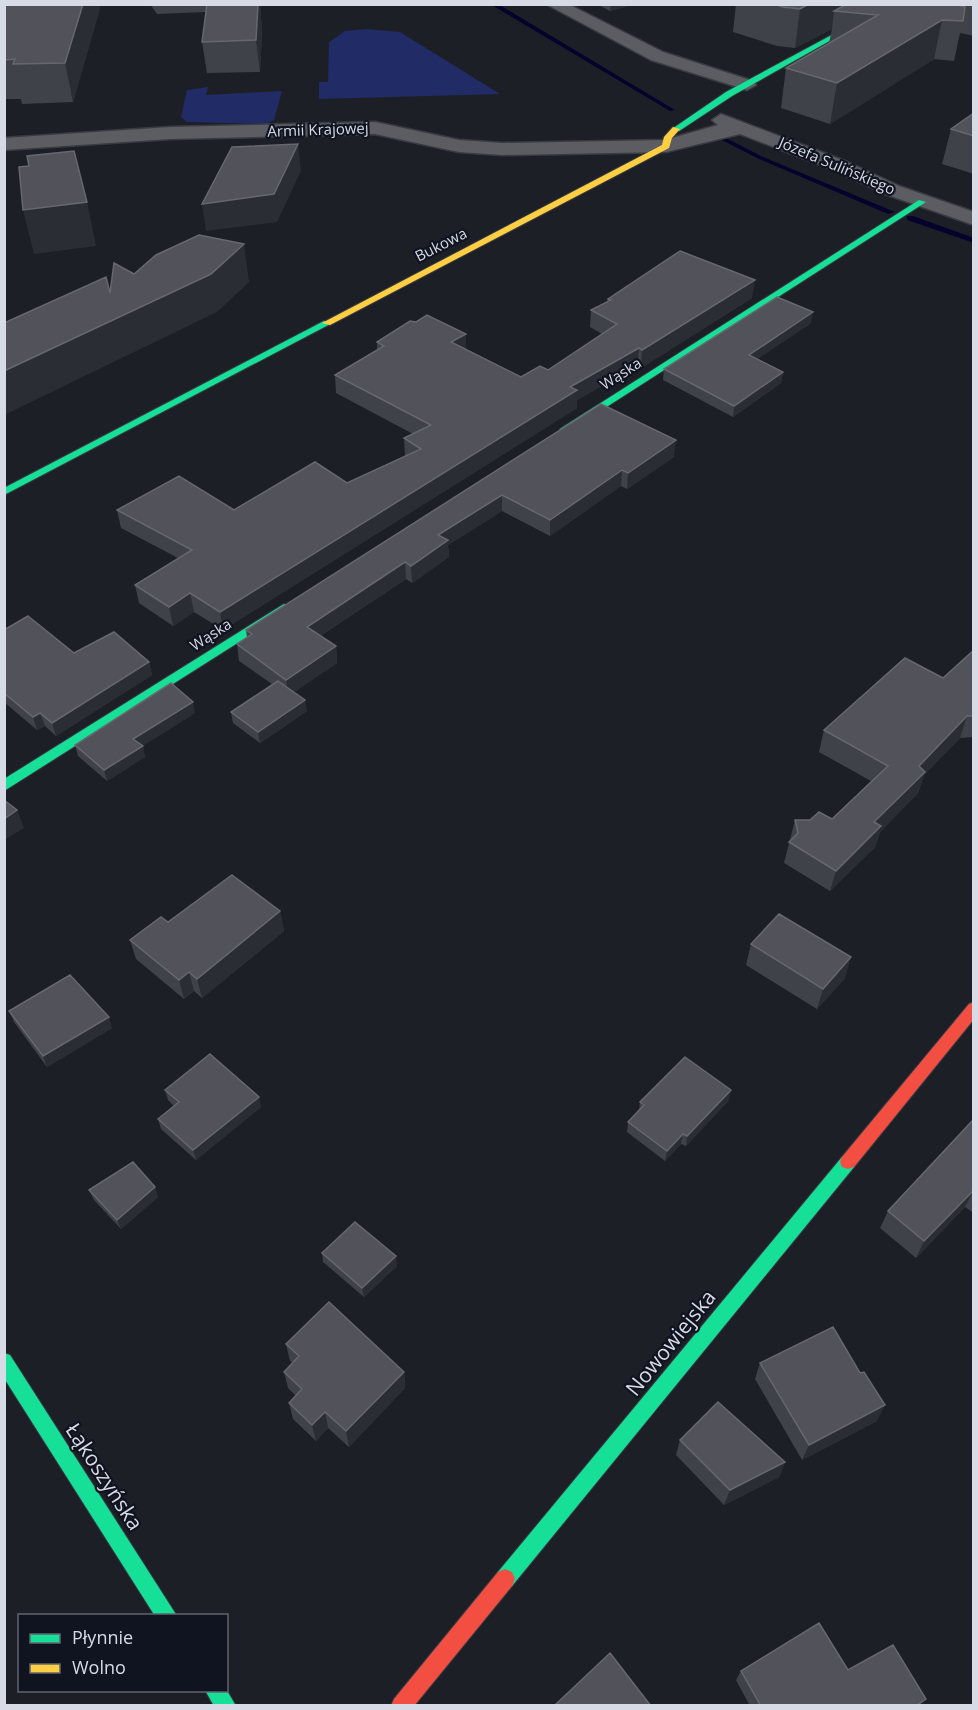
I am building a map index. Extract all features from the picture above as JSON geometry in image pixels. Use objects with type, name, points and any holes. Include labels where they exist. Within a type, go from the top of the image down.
[{"type":"street","points":[[554,4],[657,56],[747,85]]},
{"type":"street","points":[[856,4],[879,12]]},
{"type":"street","name":"Bukowa","points":[[4,492],[666,146],[669,136],[702,111],[879,12]]},
{"type":"street","name":"Józefa Sulińskiego","points":[[702,111],[838,165],[922,202],[974,219]]},
{"type":"street","name":"Armii Krajowej","points":[[4,144],[170,133],[375,128],[459,146],[502,149],[666,146],[719,131],[741,128]]},
{"type":"street","name":"Wąska","points":[[549,439],[922,202]]},
{"type":"street","name":"Wąska","points":[[4,786],[297,600]]},
{"type":"street","name":"Nowowiejska","points":[[401,1706],[974,1008]]},
{"type":"street","name":"Łąkoszyńska","points":[[4,1361],[166,1614]]},
{"type":"street","points":[[217,1692],[226,1706]]},
{"type":"shaded area","points":[[366,29],[400,32],[500,94],[319,99],[319,82],[328,82],[329,42],[345,31]]},
{"type":"shaded area","points":[[208,87],[206,95],[282,91],[274,120],[266,124],[187,122],[181,117],[187,90]]},
{"type":"building","points":[[4,4],[83,4],[65,63],[13,64],[15,59],[4,60]]},
{"type":"building","points":[[207,4],[258,4],[256,40],[202,42]]},
{"type":"building","points":[[774,4],[809,4],[800,9]]},
{"type":"building","points":[[847,4],[956,4],[965,7],[963,21],[942,20],[837,83],[786,68],[878,15],[834,11]]},
{"type":"building","points":[[974,113],[974,136],[951,129]]},
{"type":"building","points":[[298,144],[274,194],[202,204],[232,147]]},
{"type":"building","points":[[74,151],[87,202],[23,210],[19,167],[29,166],[27,156]]},
{"type":"building","points":[[199,235],[244,244],[211,274],[4,371],[4,323],[106,277],[110,293],[114,263],[134,274],[156,255]]},
{"type":"building","points":[[680,251],[755,280],[642,350],[639,348],[570,387],[577,390],[220,612],[190,593],[169,607],[135,585],[192,550],[117,510],[179,476],[234,510],[315,462],[347,483],[421,449],[404,438],[431,425],[335,375],[384,346],[377,342],[410,321],[416,322],[427,315],[466,334],[451,342],[521,377],[540,366],[548,370],[617,324],[591,310],[611,300],[608,299]]},
{"type":"building","points":[[777,297],[813,312],[749,355],[783,372],[734,406],[664,369]]},
{"type":"building","points":[[601,404],[676,440],[628,473],[622,470],[550,520],[502,495],[438,535],[448,540],[411,566],[405,562],[307,627],[336,646],[286,680],[237,644],[252,634],[246,630]]},
{"type":"building","points":[[28,616],[74,653],[114,632],[149,662],[52,723],[40,713],[33,717],[4,693],[4,630]]},
{"type":"building","points":[[974,650],[974,716],[967,716],[919,766],[925,772],[874,822],[881,826],[836,871],[789,842],[798,833],[795,820],[810,820],[819,812],[832,819],[888,766],[824,730],[905,658],[943,678]]},
{"type":"building","points":[[278,681],[305,700],[258,732],[231,712]]},
{"type":"building","points":[[171,683],[193,702],[133,739],[143,746],[104,770],[75,745]]},
{"type":"building","points":[[4,800],[17,810],[4,819]]},
{"type":"building","points":[[232,875],[280,911],[197,979],[189,972],[179,980],[130,940],[161,917],[168,922]]},
{"type":"building","points":[[779,914],[851,957],[823,989],[751,944]]},
{"type":"building","points":[[70,975],[109,1017],[43,1056],[9,1011]]},
{"type":"building","points":[[210,1054],[259,1097],[193,1150],[158,1119],[179,1102],[165,1090]]},
{"type":"building","points":[[685,1057],[731,1090],[687,1136],[683,1134],[667,1151],[628,1122],[644,1105],[640,1102]]},
{"type":"building","points":[[974,1119],[974,1190],[924,1241],[888,1211]]},
{"type":"building","points":[[133,1162],[155,1187],[117,1220],[89,1190]]},
{"type":"building","points":[[355,1222],[396,1256],[362,1288],[322,1253]]},
{"type":"building","points":[[329,1302],[404,1372],[346,1431],[325,1412],[312,1425],[289,1403],[302,1389],[284,1372],[299,1356],[286,1344]]},
{"type":"building","points":[[833,1327],[860,1373],[864,1372],[885,1405],[809,1445],[760,1363]]},
{"type":"building","points":[[718,1402],[785,1462],[730,1490],[680,1440]]},
{"type":"building","points":[[819,1623],[848,1670],[893,1645],[926,1699],[916,1706],[761,1706],[741,1671]]},
{"type":"building","points":[[610,1653],[651,1706],[554,1706]]},
{"type":"waterway","points":[[493,4],[672,110]]},
{"type":"waterway","points":[[720,137],[759,157],[891,212]]},
{"type":"waterway","points":[[910,218],[974,241]]},
{"type":"traffic: fast","points":[[676,129],[729,94],[869,17]]},
{"type":"traffic: fast","points":[[565,429],[922,202]]},
{"type":"traffic: fast","points":[[4,492],[327,323]]},
{"type":"traffic: fast","points":[[4,786],[284,608]]},
{"type":"traffic: fast","points":[[505,1579],[848,1162]]},
{"type":"traffic: fast","points":[[4,1361],[166,1614]]},
{"type":"traffic: fast","points":[[216,1692],[226,1706]]},
{"type":"traffic: slow","points":[[327,323],[666,146],[668,137],[676,129]]},
{"type":"traffic: jam","points":[[848,1162],[974,1008]]},
{"type":"traffic: jam","points":[[401,1706],[505,1579]]}]
